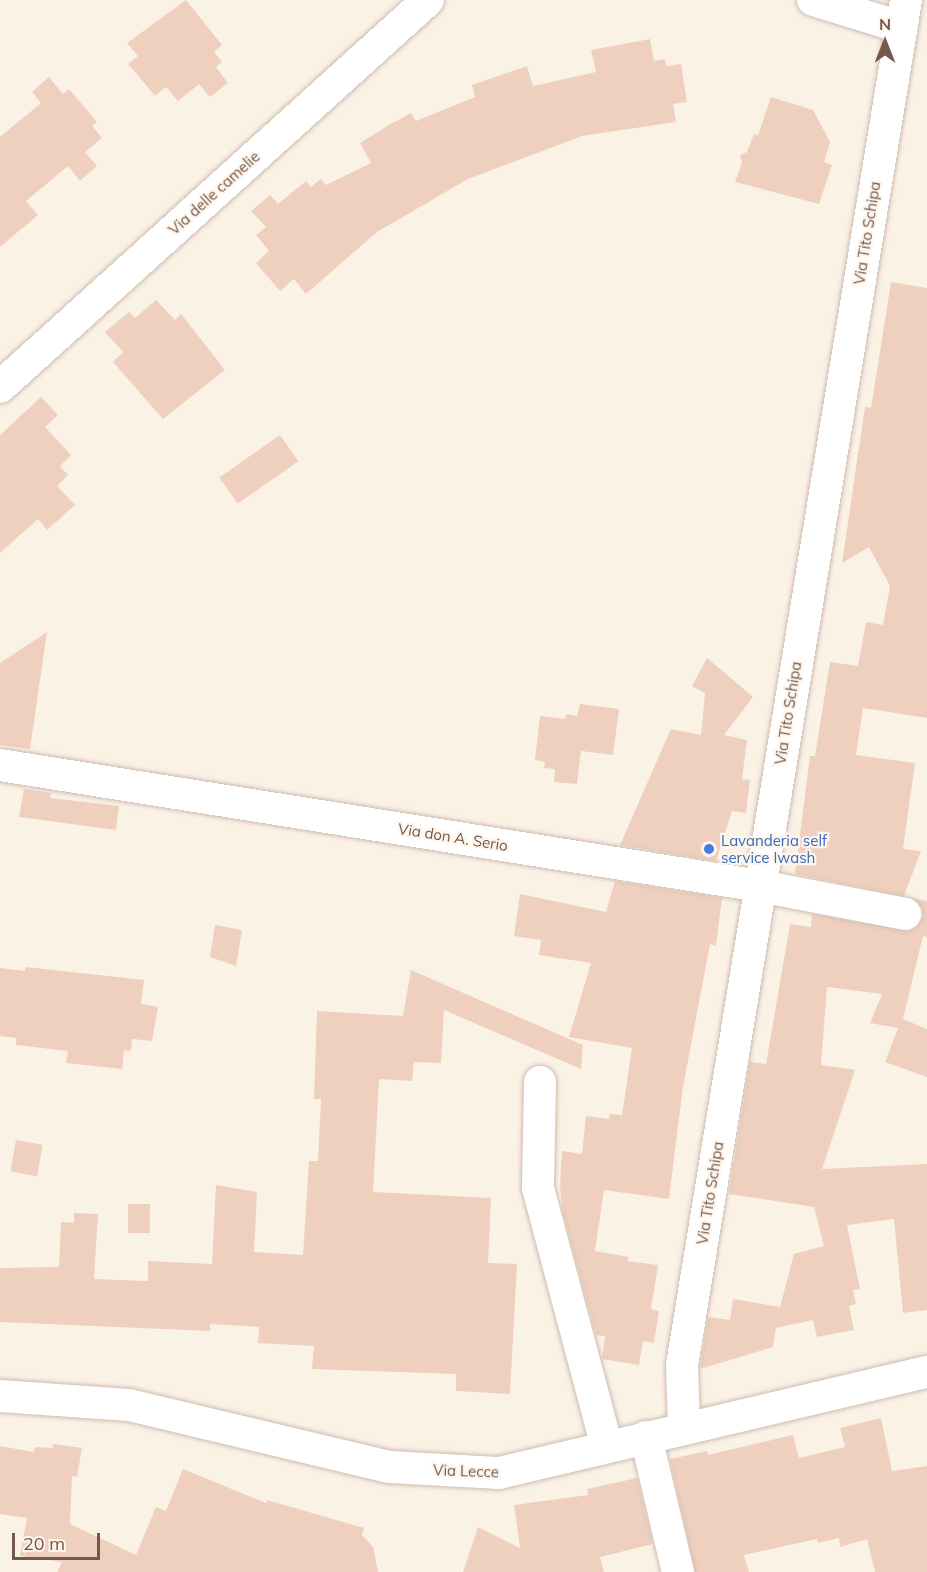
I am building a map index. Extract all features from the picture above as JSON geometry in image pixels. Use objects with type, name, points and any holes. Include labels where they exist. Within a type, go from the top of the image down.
[{"type":"street","name":"Via delle camelie","points":[[0,387],[428,0]]},
{"type":"street","points":[[813,0],[903,14]]},
{"type":"street","name":"Via Tito Schipa","points":[[684,1427],[682,1365],[903,14]]},
{"type":"street","name":"Via don A. Serio","points":[[0,765],[760,886],[905,914]]},
{"type":"street","points":[[540,1082],[538,1188],[607,1447]]},
{"type":"street","name":"Via Lecce","points":[[0,1396],[129,1405],[390,1467],[499,1473],[684,1427],[927,1372]]},
{"type":"street","points":[[646,1437],[678,1572]]},
{"type":"building","points":[[186,0],[222,45],[214,52],[222,62],[216,67],[228,83],[210,97],[199,84],[178,101],[166,87],[155,96],[128,64],[138,56],[127,43]]},
{"type":"building","points":[[650,39],[654,61],[665,59],[666,66],[681,64],[687,102],[673,104],[676,122],[582,136],[468,179],[377,232],[306,294],[294,279],[280,291],[256,263],[269,251],[256,235],[266,227],[251,211],[270,195],[278,204],[306,181],[311,187],[321,179],[326,185],[371,163],[360,143],[389,125],[411,113],[416,121],[475,97],[472,85],[527,66],[533,86],[596,72],[591,50]]},
{"type":"building","points":[[49,77],[63,94],[69,89],[97,122],[92,126],[102,138],[85,152],[97,166],[80,181],[68,166],[26,201],[38,215],[0,247],[0,137],[41,103],[32,92]]},
{"type":"building","points":[[771,97],[813,110],[830,142],[824,162],[832,165],[819,204],[735,182],[742,163],[740,155],[747,152],[754,134],[758,135]]},
{"type":"building","points":[[891,282],[927,288],[927,718],[863,708],[856,755],[915,763],[903,849],[921,851],[904,896],[795,874],[810,756],[815,756],[830,662],[858,666],[866,622],[883,625],[890,586],[869,547],[842,563],[865,407],[871,408]]},
{"type":"building","points":[[156,300],[175,320],[181,314],[225,370],[163,419],[113,362],[123,352],[105,332],[129,312],[135,318]]},
{"type":"building","points":[[41,397],[58,415],[45,427],[71,455],[60,466],[68,475],[57,486],[75,505],[47,530],[38,519],[0,553],[0,435]]},
{"type":"building","points":[[280,435],[298,461],[238,504],[219,477]]},
{"type":"building","points":[[47,632],[30,749],[0,745],[0,663]]},
{"type":"building","points":[[707,658],[753,697],[724,735],[747,740],[742,779],[750,780],[746,813],[732,811],[716,861],[620,845],[671,729],[701,735],[705,693],[692,686]]},
{"type":"building","points":[[580,704],[619,709],[613,755],[581,751],[577,784],[554,782],[555,769],[544,768],[545,762],[535,760],[540,716],[565,719],[566,714],[577,716]]},
{"type":"building","points":[[24,789],[51,793],[50,798],[119,806],[116,830],[19,817]]},
{"type":"building","points":[[615,881],[722,898],[716,946],[710,944],[683,1087],[669,1199],[604,1190],[595,1251],[629,1257],[627,1261],[658,1265],[651,1309],[659,1311],[654,1343],[643,1341],[639,1365],[602,1359],[605,1336],[596,1335],[563,1213],[560,1186],[562,1151],[582,1154],[586,1116],[609,1119],[610,1114],[622,1115],[632,1048],[569,1037],[591,963],[539,955],[541,940],[514,936],[520,894],[606,912]]},
{"type":"building","points":[[912,898],[927,901],[927,937],[923,936],[903,1019],[927,1029],[927,1077],[885,1062],[898,1028],[870,1023],[882,994],[827,987],[821,1065],[855,1070],[822,1169],[927,1164],[927,1310],[903,1313],[894,1219],[847,1225],[860,1289],[853,1290],[856,1304],[849,1306],[854,1330],[817,1337],[813,1320],[776,1328],[773,1347],[700,1369],[708,1317],[730,1320],[733,1299],[780,1307],[794,1254],[824,1246],[814,1207],[729,1194],[750,1062],[766,1064],[790,924],[811,927],[812,914],[910,931],[923,917],[922,908]]},
{"type":"building","points":[[215,925],[242,930],[236,966],[210,957]]},
{"type":"building","points":[[26,967],[144,980],[141,1004],[158,1007],[152,1041],[132,1039],[131,1051],[124,1050],[122,1069],[66,1063],[68,1051],[16,1045],[16,1038],[0,1036],[0,968],[25,971]]},
{"type":"building","points":[[411,970],[583,1045],[581,1069],[444,1010],[441,1063],[414,1062],[412,1081],[379,1079],[373,1192],[491,1198],[488,1263],[517,1264],[510,1394],[456,1391],[456,1374],[312,1369],[314,1346],[258,1343],[259,1327],[210,1324],[210,1331],[0,1322],[0,1268],[59,1267],[61,1222],[74,1223],[74,1213],[98,1214],[94,1279],[148,1281],[148,1261],[212,1264],[216,1185],[257,1192],[254,1252],[303,1255],[309,1161],[318,1161],[321,1099],[314,1099],[317,1011],[403,1016]]},
{"type":"building","points":[[16,1140],[43,1145],[37,1176],[10,1172]]},
{"type":"building","points":[[128,1204],[150,1204],[150,1233],[128,1233]]},
{"type":"building","points":[[881,1418],[892,1471],[927,1466],[927,1572],[875,1572],[867,1539],[840,1547],[839,1538],[818,1543],[817,1539],[744,1555],[749,1572],[695,1572],[670,1459],[707,1451],[708,1455],[793,1435],[799,1458],[845,1447],[840,1428]]},
{"type":"building","points":[[53,1444],[82,1448],[77,1477],[72,1476],[70,1524],[136,1555],[156,1507],[166,1511],[183,1469],[266,1503],[267,1500],[364,1528],[362,1535],[373,1547],[378,1572],[57,1572],[62,1562],[20,1556],[27,1518],[0,1514],[0,1446],[34,1452],[35,1447],[53,1448]]},
{"type":"building","points":[[637,1478],[653,1544],[600,1557],[604,1572],[463,1572],[478,1527],[520,1548],[514,1505],[588,1495],[587,1489]]},
{"type":"place","name":"Lavanderia self service Iwash","points":[[709,849]]}]
